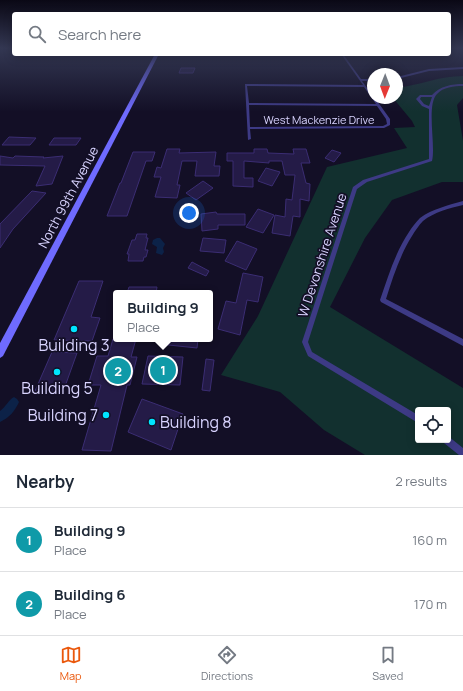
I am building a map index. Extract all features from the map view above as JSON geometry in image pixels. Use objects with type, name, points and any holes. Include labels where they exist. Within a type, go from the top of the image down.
[{"type":"main road","name":"North 99th Avenue","points":[[0,353],[149,69]]},
{"type":"street","points":[[353,69],[377,105]]},
{"type":"street","points":[[403,76],[429,70],[442,69]]},
{"type":"street","points":[[360,80],[367,80]]},
{"type":"street","points":[[430,108],[423,105],[418,99],[420,96],[433,96],[440,90],[463,85]]},
{"type":"street","points":[[249,139],[246,86],[364,86]]},
{"type":"street","name":"W Devonshire Avenue","points":[[415,417],[310,354],[305,342],[356,188],[365,181],[431,160],[432,146],[430,108],[433,96]]},
{"type":"street","points":[[247,104],[377,105]]},
{"type":"street","name":"West Mackenzie Drive","points":[[249,128],[384,128],[389,124],[388,119],[377,105]]},
{"type":"street","points":[[463,203],[440,211],[420,221],[401,251],[383,300],[463,343]]},
{"type":"street","points":[[451,443],[463,453]]},
{"type":"green space","points":[[463,76],[463,98],[457,105],[463,141],[463,182],[442,182],[392,200],[365,238],[330,307],[463,388],[463,455],[365,455],[324,430],[280,392],[221,375],[258,316],[327,167],[407,148],[394,128],[415,127],[398,104],[403,104],[403,87],[437,79]]},
{"type":"water","points":[[160,238],[165,244],[162,255],[156,253],[157,247],[152,244],[153,240]]},
{"type":"building","points":[[181,69],[195,69],[193,73],[179,73]]},
{"type":"building","points":[[9,137],[36,138],[30,145],[2,145]]},
{"type":"building","points":[[54,138],[81,138],[76,145],[49,145]]},
{"type":"building","points":[[167,149],[180,149],[179,153],[216,152],[214,166],[220,166],[219,176],[195,176],[197,161],[182,161],[177,185],[180,185],[177,198],[155,197],[161,177],[154,177],[157,167],[161,168]]},
{"type":"building","points":[[254,149],[267,149],[268,153],[294,154],[293,149],[306,149],[310,163],[301,163],[306,183],[310,184],[309,201],[300,199],[300,217],[293,216],[290,236],[272,233],[275,215],[285,217],[286,199],[292,200],[295,175],[285,175],[282,161],[269,161],[269,163],[244,161],[244,178],[253,178],[253,187],[233,186],[233,161],[227,161],[227,153],[254,153]]},
{"type":"building","points":[[332,150],[341,153],[334,162],[325,158]]},
{"type":"building","points":[[133,152],[155,152],[152,161],[146,161],[127,216],[107,216],[121,183]]},
{"type":"building","points":[[0,156],[13,158],[15,156],[44,157],[43,158],[63,156],[52,184],[36,186],[45,166],[0,165]]},
{"type":"building","points":[[266,168],[280,172],[272,186],[258,181]]},
{"type":"building","points":[[203,181],[213,188],[196,200],[186,193]]},
{"type":"building","points":[[32,191],[46,193],[13,229],[0,248],[0,224]]},
{"type":"building","points":[[258,209],[274,215],[263,233],[246,227]]},
{"type":"building","points":[[216,212],[217,214],[245,214],[245,225],[218,225],[218,229],[202,231],[201,214]]},
{"type":"building","points":[[137,234],[147,234],[146,238],[148,238],[145,250],[148,250],[146,257],[144,257],[143,261],[128,261],[129,254],[127,254],[132,240],[135,240]]},
{"type":"building","points":[[203,238],[226,240],[224,253],[200,251]]},
{"type":"building","points":[[237,241],[257,249],[246,270],[225,261]]},
{"type":"building","points":[[192,262],[209,271],[206,276],[188,268]]},
{"type":"building","points":[[243,273],[263,277],[258,302],[247,300],[240,335],[218,329],[226,301],[236,303]]},
{"type":"building","points":[[79,281],[103,281],[91,317],[100,318],[92,341],[54,340]]},
{"type":"building","points":[[129,287],[157,287],[156,290],[128,290]]},
{"type":"building","points":[[113,339],[113,342],[135,342],[131,357],[137,357],[130,385],[127,385],[111,451],[82,450],[101,385],[88,385],[97,356],[108,356]]},
{"type":"building","points":[[159,342],[198,342],[197,348],[159,344]]},
{"type":"building","name":"Building 5","points":[[52,352],[77,353],[63,392],[35,391]]},
{"type":"building","points":[[148,356],[183,357],[180,385],[142,384]]},
{"type":"building","points":[[206,359],[214,360],[210,391],[202,390]]},
{"type":"building","name":"Building 8","points":[[142,399],[183,414],[171,450],[128,432]]},
{"type":"waterway","points":[[0,417],[7,412],[14,402]]},
{"type":"place","name":"Building 3","points":[[74,329]]},
{"type":"place","name":"Building 9","points":[[163,370]]},
{"type":"place","name":"Building 6","points":[[118,371]]},
{"type":"place","name":"Building 5","points":[[57,372]]},
{"type":"place","name":"Building 7","points":[[106,415]]},
{"type":"place","name":"Building 8","points":[[152,422]]}]
